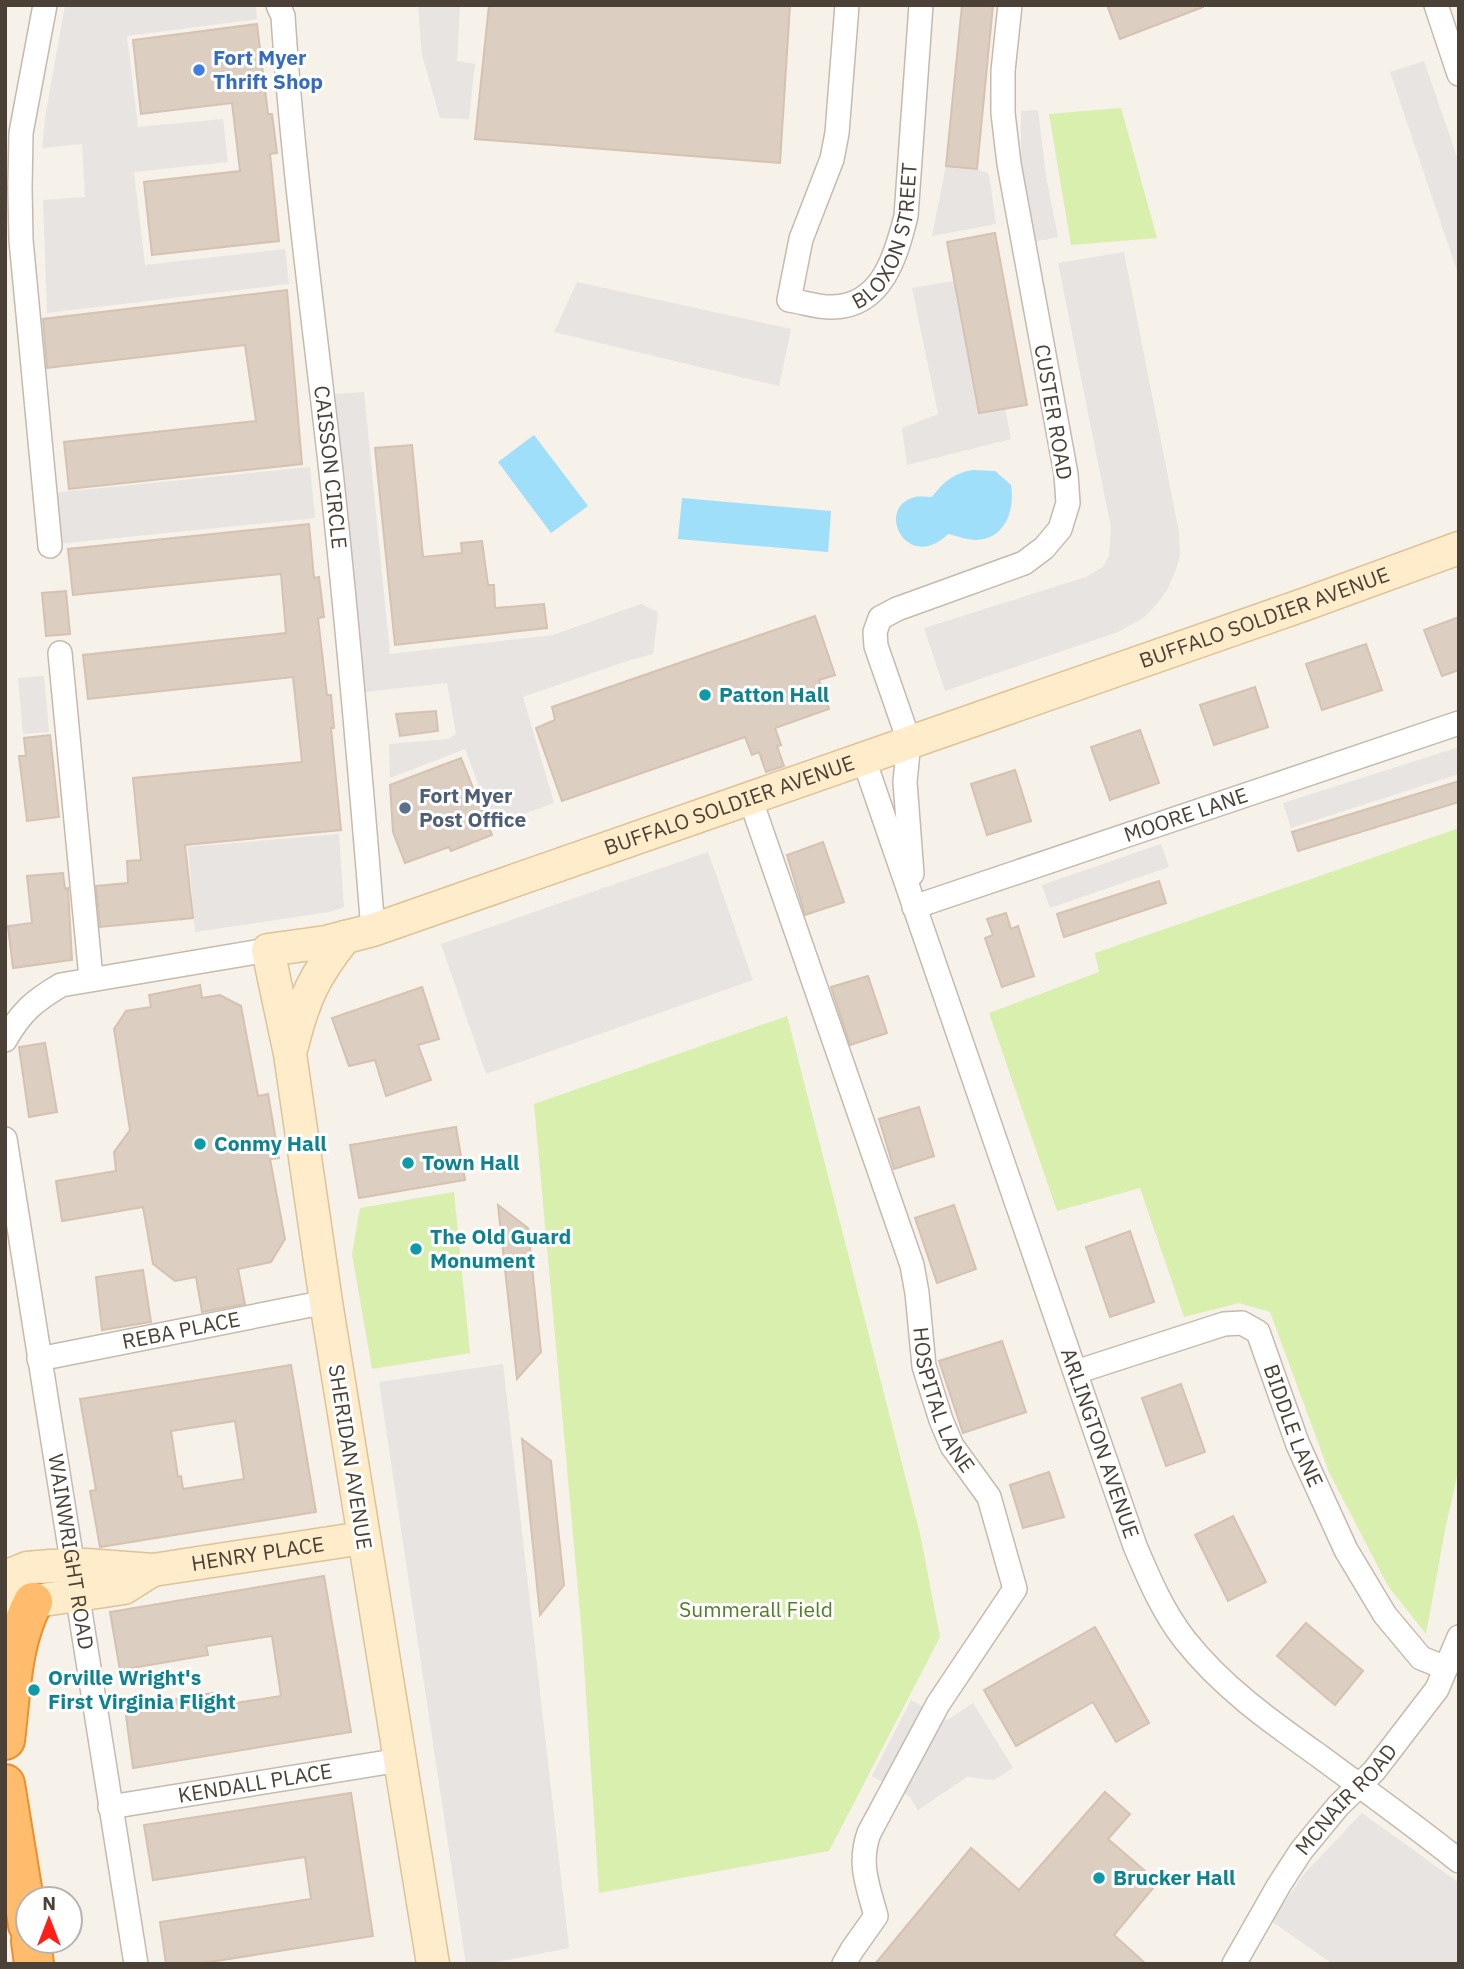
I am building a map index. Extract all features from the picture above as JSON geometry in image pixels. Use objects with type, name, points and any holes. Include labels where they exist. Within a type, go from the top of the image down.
[{"type":"highway","points":[[5,1740],[16,1648],[22,1623],[14,1596]]},
{"type":"highway","points":[[5,1784],[21,1885]]},
{"type":"street","points":[[45,5],[22,132],[21,240],[50,546]]},
{"type":"street","name":"CAISSON CIRCLE","points":[[278,5],[283,16],[288,103],[304,259],[332,483],[359,934]]},
{"type":"street","name":"BLOXON STREET","points":[[846,5],[837,133],[832,159],[801,239],[789,300],[832,307],[865,298],[889,270],[898,248],[906,216],[921,5]]},
{"type":"street","name":"CUSTER ROAD","points":[[909,741],[876,646],[875,632],[880,618],[897,609],[1024,563],[1044,548],[1060,529],[1068,503],[1066,474],[1009,163],[1003,113],[1003,71],[1010,5]]},
{"type":"street","points":[[1436,5],[1459,74]]},
{"type":"street","name":"BUFFALO SOLDIER AVENUE","points":[[5,1040],[19,1017],[36,1000],[61,985],[91,978],[326,942],[359,934],[1459,548]]},
{"type":"street","points":[[60,653],[91,978]]},
{"type":"street","name":"MOORE LANE","points":[[914,908],[1459,723]]},
{"type":"street","name":"ARLINGTON AVENUE","points":[[909,741],[905,782],[914,908]]},
{"type":"street","name":"ARLINGTON AVENUE","points":[[863,757],[1135,1546],[1155,1593],[1184,1639],[1217,1677],[1256,1711],[1403,1816],[1459,1861]]},
{"type":"street","name":"HOSPITAL LANE","points":[[750,798],[912,1265],[924,1366],[941,1420],[952,1446],[989,1497],[1014,1590],[938,1704],[869,1833],[862,1851],[866,1881],[876,1916],[844,1964]]},
{"type":"street","points":[[290,1054],[302,1006],[322,966],[359,934]]},
{"type":"street","name":"SHERIDAN AVENUE","points":[[268,950],[290,1054],[363,1538],[433,1964]]},
{"type":"street","name":"WAINWRIGHT ROAD","points":[[5,1139],[136,1964]]},
{"type":"street","name":"REBA PLACE","points":[[39,1359],[326,1302]]},
{"type":"street","name":"BIDDLE LANE","points":[[1076,1373],[1224,1324],[1242,1323],[1258,1332],[1298,1445],[1346,1550],[1385,1615],[1421,1658],[1446,1668]]},
{"type":"street","name":"HENRY PLACE","points":[[14,1596],[74,1580],[124,1588],[153,1570],[363,1538]]},
{"type":"street","name":"MCNAIR ROAD","points":[[1234,1964],[1301,1851],[1338,1807],[1374,1771],[1437,1689],[1459,1637]]},
{"type":"street","name":"KENDALL PLACE","points":[[110,1807],[400,1760]]},
{"type":"green space","points":[[1121,108],[1157,238],[1071,245],[1049,114]]},
{"type":"green space","points":[[1459,828],[1459,1467],[1426,1634],[1388,1586],[1329,1472],[1270,1312],[1239,1303],[1184,1317],[1140,1188],[1057,1211],[989,1013],[1099,972],[1095,953]]},
{"type":"green space","name":"Summerall Field","points":[[787,1016],[920,1534],[940,1637],[829,1851],[599,1893],[582,1634],[534,1104]]},
{"type":"green space","points":[[454,1192],[470,1353],[372,1369],[352,1254],[360,1208]]},
{"type":"shaded area","points":[[65,5],[256,5],[257,19],[127,36],[138,127],[223,119],[228,162],[134,172],[145,265],[285,249],[289,284],[47,313],[43,200],[85,197],[82,144],[42,148]]},
{"type":"shaded area","points":[[418,5],[460,5],[457,61],[475,64],[469,119],[440,118],[422,55]]},
{"type":"shaded area","points":[[1424,61],[1459,163],[1459,277],[1390,72]]},
{"type":"shaded area","points":[[1038,110],[1046,176],[1058,237],[1034,242],[1021,162],[1021,111]]},
{"type":"shaded area","points":[[946,166],[977,169],[989,174],[996,224],[932,236]]},
{"type":"shaded area","points":[[1124,252],[1179,533],[1180,556],[1175,572],[1157,604],[1143,618],[1118,632],[945,691],[924,628],[1086,577],[1103,567],[1109,556],[1111,528],[1058,263]]},
{"type":"shaded area","points":[[954,281],[979,413],[1005,408],[1011,439],[907,465],[902,428],[938,414],[912,288]]},
{"type":"shaded area","points":[[577,282],[791,329],[779,386],[554,332]]},
{"type":"shaded area","points":[[364,392],[390,654],[553,635],[641,604],[658,612],[653,654],[523,697],[554,803],[494,825],[465,749],[390,778],[389,744],[448,739],[456,734],[447,683],[364,692],[335,394]]},
{"type":"shaded area","points":[[310,467],[315,518],[57,544],[51,493]]},
{"type":"shaded area","points":[[44,676],[49,732],[23,734],[18,678]]},
{"type":"shaded area","points":[[1459,747],[1459,774],[1291,828],[1283,803]]},
{"type":"shaded area","points":[[339,834],[344,907],[330,912],[195,932],[188,847]]},
{"type":"shaded area","points":[[1161,844],[1169,867],[1050,908],[1042,885]]},
{"type":"shaded area","points":[[708,852],[753,980],[486,1074],[441,944]]},
{"type":"shaded area","points":[[503,1364],[569,1948],[487,1964],[466,1964],[379,1382]]},
{"type":"shaded area","points":[[911,1700],[947,1720],[973,1703],[1013,1768],[994,1780],[967,1777],[918,1810],[910,1797],[872,1776]]},
{"type":"shaded area","points":[[1362,1813],[1459,1883],[1459,1964],[1333,1964],[1271,1921],[1305,1873]]},
{"type":"water","points":[[534,435],[588,506],[551,533],[498,462]]},
{"type":"water","points":[[973,470],[995,471],[1011,485],[1010,513],[1001,528],[995,534],[976,540],[948,534],[933,544],[920,547],[909,543],[896,524],[897,513],[903,503],[915,497],[932,497],[950,479]]},
{"type":"water","points":[[682,498],[831,511],[828,552],[678,539]]},
{"type":"building","points":[[489,5],[790,5],[780,163],[475,139]]},
{"type":"building","points":[[962,5],[993,5],[977,169],[946,166]]},
{"type":"building","points":[[1107,5],[1203,5],[1203,7],[1120,39]]},
{"type":"building","points":[[257,24],[268,114],[272,114],[277,153],[270,154],[279,241],[152,255],[144,182],[240,171],[232,103],[141,114],[133,40]]},
{"type":"building","points":[[995,233],[1027,405],[979,413],[947,242]]},
{"type":"building","points":[[287,290],[302,464],[69,489],[64,442],[256,421],[245,345],[47,368],[43,319]]},
{"type":"building","points":[[412,445],[423,557],[462,553],[461,543],[482,541],[488,585],[494,585],[495,608],[544,604],[547,628],[395,645],[375,448]]},
{"type":"building","points":[[309,524],[314,578],[319,577],[324,617],[318,618],[327,695],[331,695],[334,728],[331,728],[341,830],[185,845],[193,918],[100,927],[96,886],[128,883],[127,861],[141,860],[133,778],[302,762],[293,677],[88,699],[83,655],[286,633],[281,574],[73,595],[68,549]]},
{"type":"building","points":[[66,591],[70,634],[46,636],[42,593]]},
{"type":"building","name":"Patton Hall","points":[[815,616],[835,675],[819,680],[829,709],[775,728],[781,745],[777,746],[784,766],[766,772],[759,752],[752,755],[745,737],[562,801],[536,728],[555,720],[552,707]]},
{"type":"building","points":[[1459,617],[1459,670],[1442,676],[1424,630]]},
{"type":"building","points":[[1366,644],[1382,690],[1322,710],[1306,664]]},
{"type":"building","points":[[1255,687],[1268,727],[1214,745],[1200,705]]},
{"type":"building","points":[[436,711],[438,731],[400,736],[396,714]]},
{"type":"building","points":[[1140,730],[1159,783],[1110,800],[1091,747]]},
{"type":"building","points":[[50,735],[59,817],[27,821],[19,756],[26,756],[24,738]]},
{"type":"building","points":[[461,758],[492,835],[451,851],[449,847],[405,863],[393,832],[390,785]]},
{"type":"building","points":[[1015,770],[1031,821],[987,835],[971,784]]},
{"type":"building","points":[[1459,781],[1459,802],[1298,851],[1292,832]]},
{"type":"building","points":[[823,842],[844,902],[805,915],[787,855]]},
{"type":"building","points":[[63,873],[65,889],[68,888],[72,960],[13,968],[8,926],[32,923],[27,876]]},
{"type":"building","points":[[1159,881],[1166,903],[1064,937],[1057,914]]},
{"type":"building","points":[[1006,913],[1011,929],[1018,926],[1034,976],[1002,987],[985,938],[993,935],[987,919]]},
{"type":"building","points":[[868,976],[887,1033],[850,1045],[831,987]]},
{"type":"building","name":"Conmy Hall","points":[[200,985],[202,998],[220,995],[241,1006],[258,1096],[268,1094],[279,1158],[270,1159],[285,1239],[271,1262],[238,1269],[245,1304],[202,1312],[196,1277],[175,1281],[153,1264],[143,1207],[62,1221],[56,1181],[116,1171],[114,1152],[130,1130],[114,1029],[126,1011],[151,1007],[149,995]]},
{"type":"building","points":[[422,987],[439,1039],[418,1045],[431,1080],[386,1096],[375,1060],[349,1066],[332,1018]]},
{"type":"building","points":[[45,1043],[57,1112],[29,1117],[19,1047]]},
{"type":"building","points":[[919,1107],[934,1156],[894,1169],[879,1119]]},
{"type":"building","name":"Town Hall","points":[[456,1127],[465,1180],[359,1198],[350,1145]]},
{"type":"building","points":[[498,1205],[528,1228],[541,1352],[517,1379]]},
{"type":"building","points":[[954,1205],[976,1269],[937,1283],[915,1218]]},
{"type":"building","points":[[1130,1231],[1154,1302],[1110,1317],[1086,1247]]},
{"type":"building","points":[[143,1270],[151,1322],[102,1330],[96,1277]]},
{"type":"building","points":[[1002,1341],[1026,1412],[963,1433],[939,1361]]},
{"type":"building","points":[[291,1365],[316,1512],[100,1547],[90,1491],[96,1490],[80,1399]],"holes":[[[235,1421],[244,1479],[183,1489],[181,1476],[178,1477],[171,1431]]]},
{"type":"building","points":[[1181,1384],[1205,1452],[1166,1466],[1142,1398]]},
{"type":"building","points":[[522,1439],[551,1461],[564,1585],[540,1615]]},
{"type":"building","points":[[1049,1472],[1064,1517],[1023,1528],[1010,1485]]},
{"type":"building","points":[[1233,1516],[1266,1582],[1228,1601],[1195,1535]]},
{"type":"building","points":[[324,1576],[351,1732],[133,1768],[125,1708],[213,1693],[216,1706],[281,1696],[272,1636],[206,1646],[208,1655],[120,1670],[110,1612]]},
{"type":"building","points":[[1306,1623],[1363,1671],[1335,1705],[1277,1656]]},
{"type":"building","points":[[1095,1627],[1149,1723],[1116,1742],[1093,1702],[1016,1746],[984,1690]]},
{"type":"building","name":"Brucker Hall","points":[[1105,1792],[1130,1814],[1108,1839],[1158,1882],[1114,1935],[1146,1964],[875,1964],[971,1848],[1019,1890]]},
{"type":"building","points":[[351,1793],[373,1936],[197,1964],[166,1964],[160,1922],[311,1899],[305,1857],[153,1880],[144,1825]]},
{"type":"place","name":"Fort Myer Thrift Shop","points":[[199,70]]},
{"type":"place","name":"Patton Hall","points":[[705,695]]},
{"type":"place","name":"Fort Myer Post Office","points":[[405,808]]},
{"type":"place","name":"Conmy Hall","points":[[200,1144]]},
{"type":"place","name":"Town Hall","points":[[408,1163]]},
{"type":"place","name":"The Old Guard Monument","points":[[416,1249]]},
{"type":"place","name":"Orville Wright's First Virginia Flight","points":[[34,1690]]},
{"type":"place","name":"Brucker Hall","points":[[1099,1878]]}]
